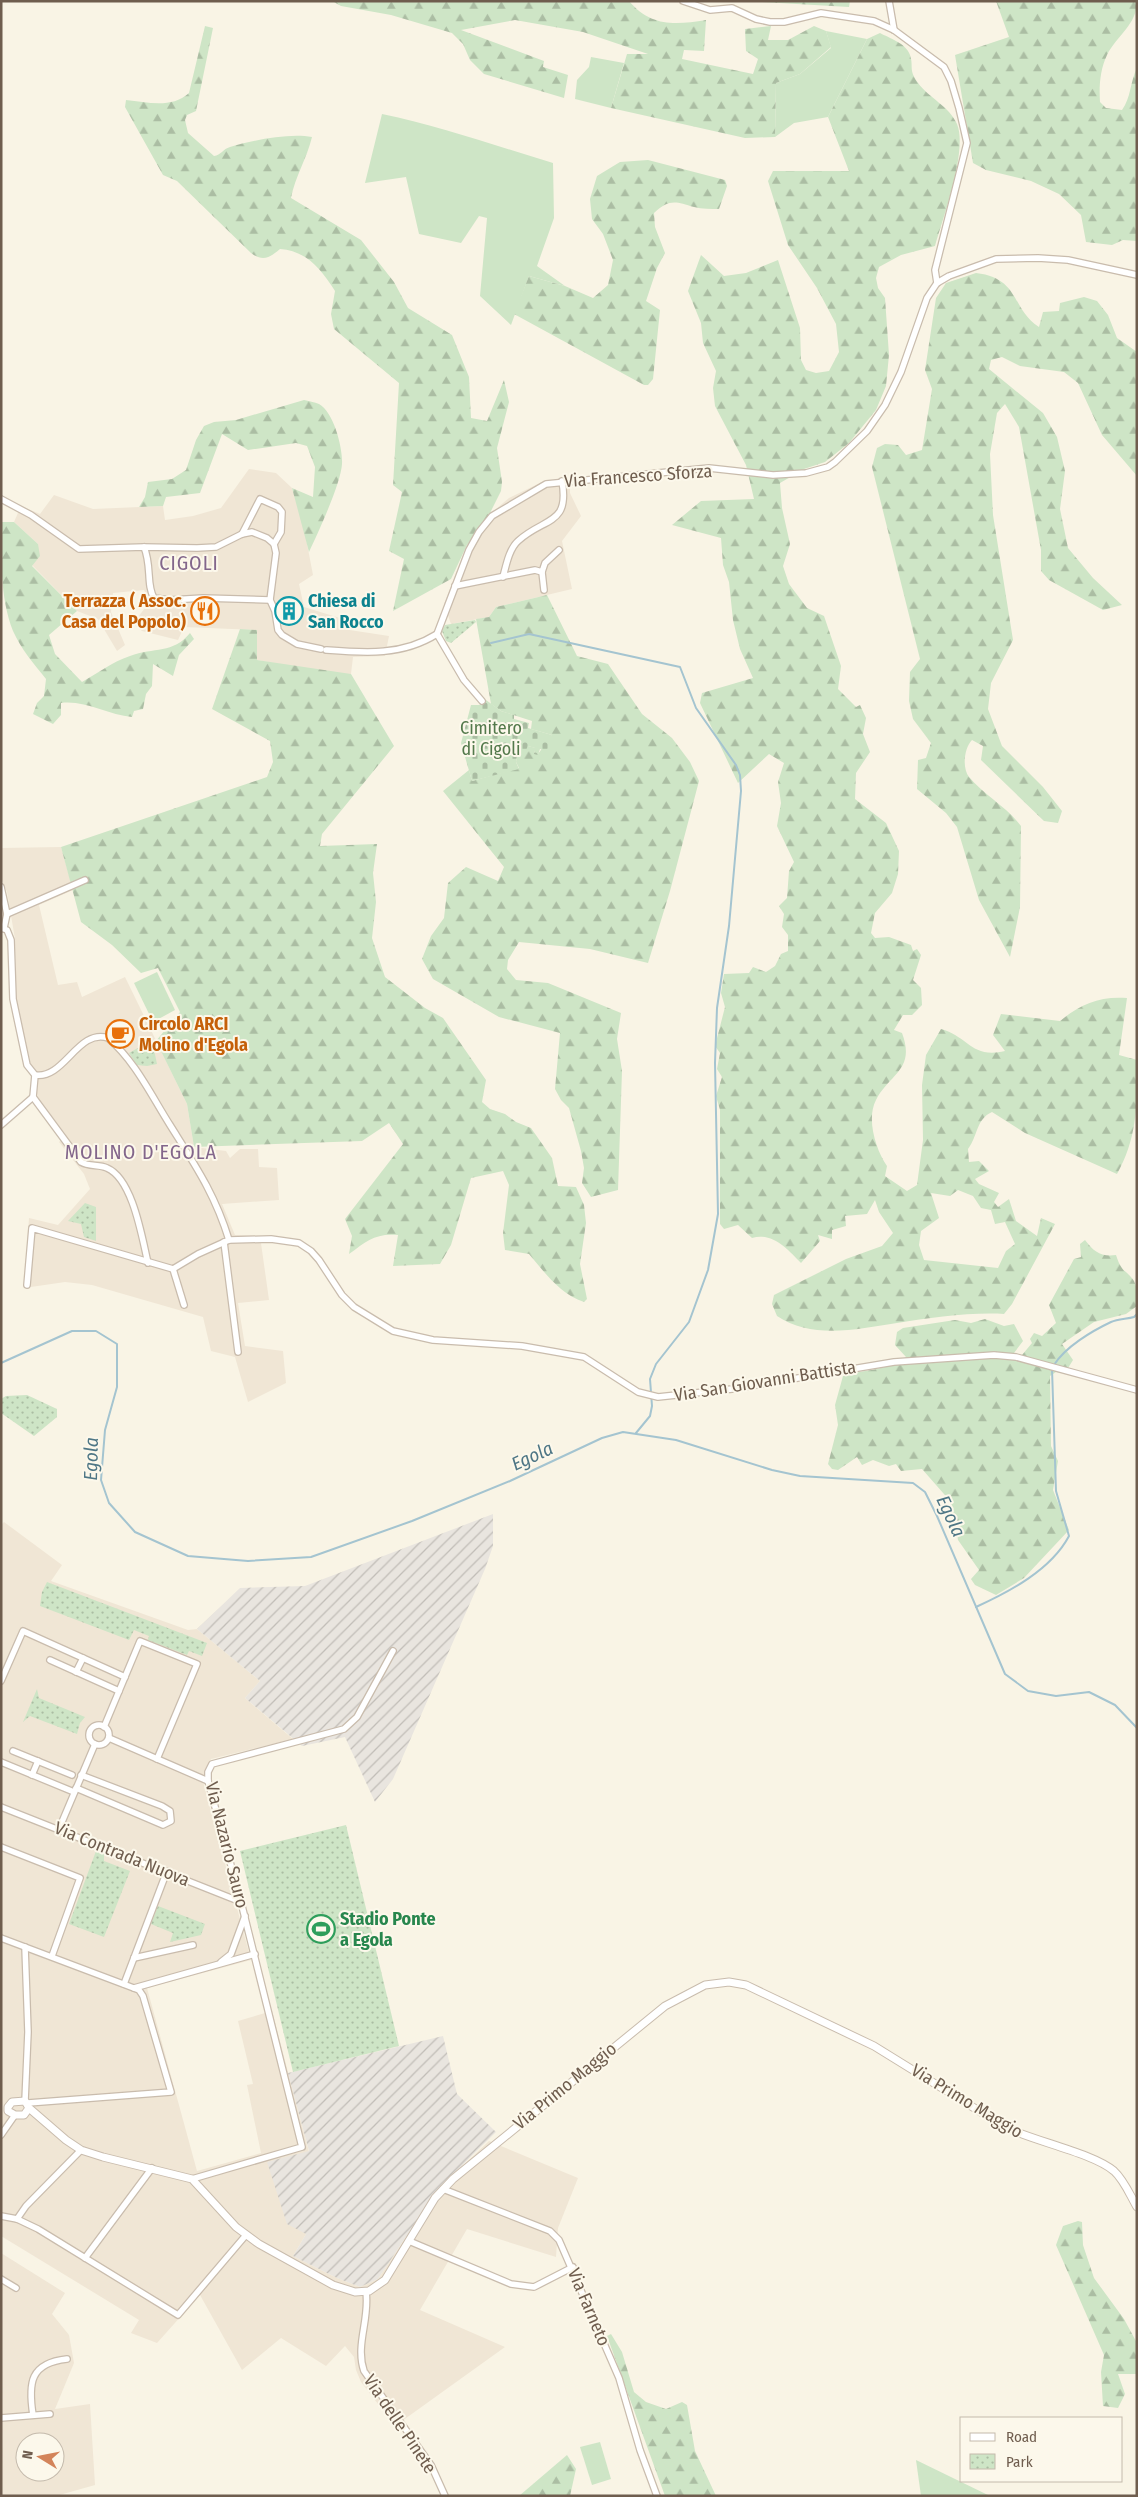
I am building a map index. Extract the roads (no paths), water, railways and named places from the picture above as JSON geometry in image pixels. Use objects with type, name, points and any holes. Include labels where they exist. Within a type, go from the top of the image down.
[{"type":"street","points":[[682,1],[710,10],[732,8],[756,19],[770,22],[784,22],[821,13],[874,22],[894,30],[944,67],[951,81],[965,132],[965,152],[936,270],[937,283],[973,266],[996,259],[1068,260],[1137,275]]},
{"type":"street","points":[[889,1],[894,30]]},
{"type":"street","name":"Via Francesco Sforza","points":[[437,634],[469,550],[479,532],[492,516],[537,488],[562,481],[616,478],[709,468],[773,475],[806,473],[828,467],[867,431],[885,406],[901,372],[927,298],[937,283]]},
{"type":"street","points":[[503,577],[506,563],[517,542],[560,514],[564,504],[562,481]]},
{"type":"street","points":[[1,499],[31,515],[79,549],[216,547],[242,534],[257,533],[274,544],[276,553],[270,600],[275,610],[278,630],[282,635],[297,644],[324,649],[392,652],[425,642],[437,634],[464,680],[482,701]]},
{"type":"street","points":[[242,534],[260,499],[278,507],[282,512],[281,532],[274,544]]},
{"type":"street","points":[[144,547],[150,566],[150,590],[154,598],[270,600]]},
{"type":"street","points":[[544,590],[542,572],[545,563],[559,550]]},
{"type":"street","points":[[455,586],[535,570],[542,572]]},
{"type":"street","points":[[8,914],[85,880]]},
{"type":"street","points":[[1,887],[8,914],[2,928],[11,940],[13,999],[27,1065],[35,1076],[33,1097],[81,1162],[86,1165],[108,1168],[126,1187],[131,1198],[148,1263]]},
{"type":"street","points":[[35,1076],[47,1075],[92,1038],[108,1038],[135,1068],[214,1197],[227,1241],[238,1352]]},
{"type":"street","points":[[1,1125],[33,1097]]},
{"type":"street","points":[[27,1285],[32,1228],[173,1269],[198,1254],[227,1241]]},
{"type":"street","name":"Via San Giovanni Battista","points":[[227,1241],[271,1239],[299,1244],[312,1251],[342,1295],[354,1307],[393,1331],[433,1340],[522,1346],[584,1357],[638,1392],[656,1396],[732,1389],[845,1369],[946,1358],[1006,1356],[1137,1390]]},
{"type":"street","points":[[173,1269],[184,1305]]},
{"type":"street","points":[[1,1681],[22,1632],[125,1676]]},
{"type":"street","points":[[104,1727],[140,1641],[197,1664],[157,1759]]},
{"type":"street","name":"Via Nazario Sauro","points":[[192,2179],[302,2147],[242,1902],[208,1781],[208,1772],[212,1764],[344,1729],[357,1717],[393,1651]]},
{"type":"street","points":[[76,1672],[83,1658]]},
{"type":"street","points":[[50,1660],[119,1692]]},
{"type":"street","points":[[98,1726],[104,1727],[108,1732],[109,1738],[104,1744],[95,1744],[90,1738],[91,1729],[98,1726]]},
{"type":"street","points":[[109,1738],[208,1781]]},
{"type":"street","points":[[59,1828],[95,1744]]},
{"type":"street","points":[[13,1751],[72,1775]]},
{"type":"street","points":[[32,1775],[38,1761]]},
{"type":"street","points":[[1,1762],[163,1825],[171,1821],[170,1811],[162,1806],[81,1775]]},
{"type":"street","name":"Via Contrada Nuova","points":[[1,1807],[59,1828],[242,1902]]},
{"type":"street","points":[[1,1848],[80,1878],[52,1956]]},
{"type":"street","points":[[124,1984],[166,1871]]},
{"type":"street","name":"Via Nazario Sauro","points":[[220,1964],[231,1954],[245,1916]]},
{"type":"street","points":[[1,1938],[134,1988],[143,1996],[171,2092],[7,2109]]},
{"type":"street","points":[[134,1958],[193,1945]]},
{"type":"street","points":[[7,2109],[24,2114],[28,2106],[25,1947]]},
{"type":"street","points":[[134,1988],[255,1954]]},
{"type":"street","name":"Via Primo Maggio","points":[[366,2292],[385,2280],[435,2198],[443,2189],[504,2136],[665,2006],[697,1988],[714,1982],[729,1982],[754,1988],[874,2046],[1018,2133],[1105,2165],[1120,2179],[1137,2207]]},
{"type":"street","points":[[28,2106],[66,2140],[81,2150],[103,2158],[152,2168],[192,2179],[246,2235],[272,2252],[333,2285],[355,2292],[366,2292]]},
{"type":"street","points":[[1,2135],[7,2109]]},
{"type":"street","points":[[17,2219],[26,2206],[81,2150]]},
{"type":"street","points":[[85,2258],[152,2168]]},
{"type":"street","name":"Via Farneto","points":[[443,2189],[550,2231],[559,2240],[573,2267],[619,2378],[640,2450],[657,2496]]},
{"type":"street","points":[[1,2216],[17,2219],[38,2229],[178,2315],[246,2235]]},
{"type":"street","points":[[409,2241],[511,2284],[534,2287],[573,2267]]},
{"type":"street","points":[[1,2279],[16,2288]]},
{"type":"street","name":"Via delle Pinete","points":[[366,2292],[367,2310],[360,2355],[364,2371],[431,2465],[445,2496]]},
{"type":"street","points":[[33,2415],[30,2390],[32,2379],[38,2371],[50,2362],[67,2359]]},
{"type":"street","points":[[1,2418],[50,2414]]},
{"type":"waterway","points":[[491,643],[529,634],[680,667],[696,708],[736,765],[740,775],[741,791],[729,926],[717,1008],[715,1063],[718,1214],[708,1270],[689,1322],[656,1364],[650,1379],[652,1406],[650,1416],[636,1433]]},
{"type":"waterway","points":[[1054,1365],[1065,1352],[1088,1335],[1111,1322],[1134,1317],[1137,1314]]},
{"type":"waterway","name":"Egola","points":[[1,1363],[72,1331],[96,1331],[117,1344],[117,1387],[105,1430],[101,1480],[109,1503],[135,1532],[188,1556],[248,1561],[311,1557],[412,1521],[510,1481],[602,1438],[623,1432],[676,1440],[772,1470],[800,1476],[913,1483],[925,1492],[937,1516],[1005,1674],[1028,1691],[1056,1696],[1089,1692],[1115,1705],[1137,1728]]},
{"type":"waterway","points":[[976,1607],[1028,1579],[1052,1559],[1069,1536],[1056,1491],[1052,1369]]},
{"type":"place","name":"Terrazza ( Assoc. Casa del Popolo)","points":[[205,611]]},
{"type":"place","name":"Chiesa di San Rocco","points":[[289,611]]},
{"type":"place","name":"Circolo ARCI Molino d'Egola","points":[[120,1034]]},
{"type":"place","name":"Stadio Ponte a Egola","points":[[321,1929]]},
{"type":"district","name":"CIGOLI","points":[[189,563]]},
{"type":"district","name":"MOLINO D'EGOLA","points":[[141,1152]]},
{"type":"park label","name":"Cimitero di Cigoli","points":[[491,738]]}]
